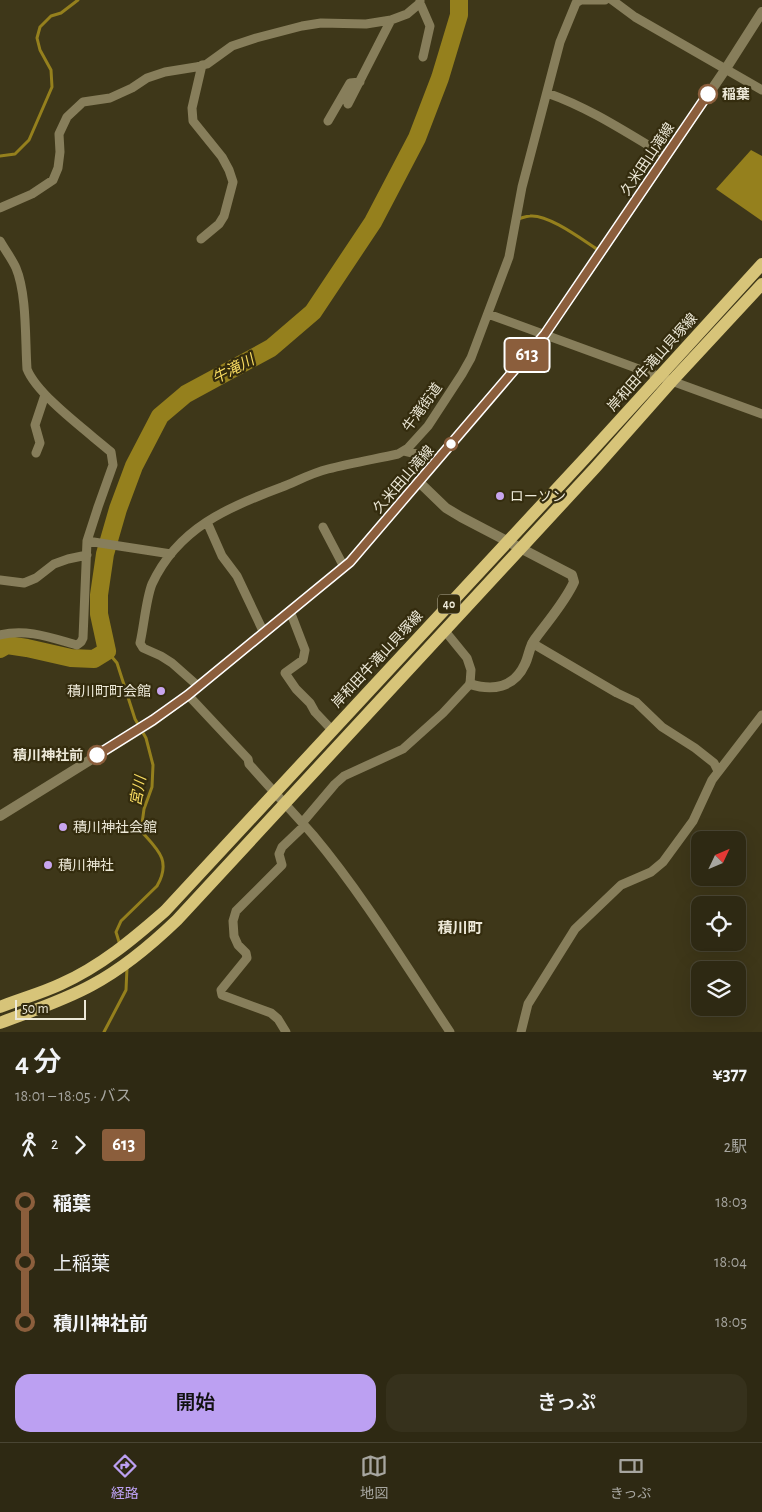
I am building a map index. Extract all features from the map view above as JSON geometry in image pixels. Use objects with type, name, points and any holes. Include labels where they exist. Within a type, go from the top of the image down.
[{"type":"main road","name":"岸和田牛滝山貝塚線","points":[[0,1007],[61,984],[110,957],[165,910],[762,264]]},
{"type":"main road","name":"岸和田牛滝山貝塚線","points":[[0,1023],[66,998],[108,976],[135,958],[177,920],[445,631],[672,381],[760,289]]},
{"type":"street","points":[[582,0],[605,0]]},
{"type":"street","name":"牛滝街道","points":[[198,686],[172,663],[143,648],[140,643],[145,625],[148,596],[156,578],[170,554],[189,535],[238,504],[326,469],[398,454],[404,451],[428,426],[471,358],[488,314],[508,257],[522,187],[560,42],[576,3],[582,0]]},
{"type":"street","points":[[612,0],[635,17],[762,90]]},
{"type":"street","points":[[0,208],[32,194],[53,180],[58,168],[60,152],[59,134],[67,117],[83,102],[110,98],[132,88],[147,78],[165,72],[208,64],[232,46],[287,29],[320,23],[366,24],[391,20],[407,14],[420,2],[430,26],[423,57]]},
{"type":"street","name":"久米田山滝線","points":[[0,816],[153,720],[188,695],[344,567],[545,334],[725,70],[762,12]]},
{"type":"street","points":[[348,104],[391,20]]},
{"type":"street","points":[[201,238],[218,224],[224,216],[233,182],[222,157],[193,121],[192,108],[202,66]]},
{"type":"street","points":[[328,121],[350,83],[360,82]]},
{"type":"street","points":[[547,93],[567,100],[608,121],[666,156]]},
{"type":"street","points":[[0,241],[16,267],[20,279],[27,369],[30,378],[45,395],[110,452],[113,465],[87,541],[83,638],[81,642],[77,645],[32,633],[21,632],[0,635]]},
{"type":"street","points":[[488,314],[762,414]]},
{"type":"street","points":[[36,453],[40,443],[35,425],[45,395]]},
{"type":"street","points":[[404,451],[438,459]]},
{"type":"street","points":[[418,482],[446,508],[460,517],[572,575],[574,582],[532,643],[526,664],[520,673],[512,680],[493,689],[470,684]]},
{"type":"street","points":[[207,522],[222,556],[237,576],[264,633]]},
{"type":"street","points":[[323,527],[344,567]]},
{"type":"street","points":[[87,541],[170,554]]},
{"type":"street","points":[[0,580],[24,583],[36,578],[54,564],[68,558],[87,555]]},
{"type":"street","points":[[290,612],[305,650],[303,660],[285,673],[296,689],[332,730]]},
{"type":"street","points":[[286,1032],[278,1019],[271,1013],[222,994],[221,990],[247,958],[246,953],[238,945],[234,936],[233,921],[236,911],[282,865],[279,854],[282,847],[335,784],[344,776],[403,749],[443,713],[470,684],[471,670],[467,658],[445,631]]},
{"type":"street","points":[[532,643],[617,693],[636,702],[662,726],[714,763],[718,771]]},
{"type":"street","points":[[188,695],[248,759],[249,764],[303,824],[358,896],[421,986],[450,1032]]},
{"type":"street","points":[[521,1032],[528,1004],[575,929],[620,885],[651,872],[663,862],[693,821],[718,771],[762,715]]},
{"type":"shaded area","points":[[751,150],[762,156],[762,221],[716,189]]},
{"type":"waterway","points":[[0,156],[15,154],[29,140],[52,87],[51,70],[40,50],[37,38],[40,27],[51,16],[61,13],[78,0]]},
{"type":"waterway","name":"牛滝川","points":[[0,649],[7,645],[71,658],[94,659],[107,651],[99,614],[99,595],[105,554],[118,509],[134,466],[160,416],[186,394],[271,348],[313,312],[373,222],[417,138],[440,78],[459,15],[459,0]]},
{"type":"waterway","points":[[518,219],[530,216],[547,219],[600,251]]},
{"type":"waterway","name":"宮川","points":[[107,651],[117,663],[135,719],[146,738],[153,765],[152,787],[144,809],[141,831],[157,849],[163,862],[163,869],[157,886],[121,921],[116,932],[120,945]]},
{"type":"waterway","name":"宮川","points":[[104,1032],[126,990],[127,968]]},
{"type":"bus line","name":"613","points":[[97,755],[153,720],[188,695],[350,562],[545,334],[708,94]]},
{"type":"place","name":"稲葉","points":[[708,94]]},
{"type":"place","name":"ローソン","points":[[500,496]]},
{"type":"place","name":"積川町町会館","points":[[161,691]]},
{"type":"place","name":"積川神社前","points":[[97,755]]},
{"type":"place","name":"積川神社会館","points":[[63,827]]},
{"type":"place","name":"積川神社","points":[[48,865]]},
{"type":"district","name":"積川町","points":[[460,928]]}]
